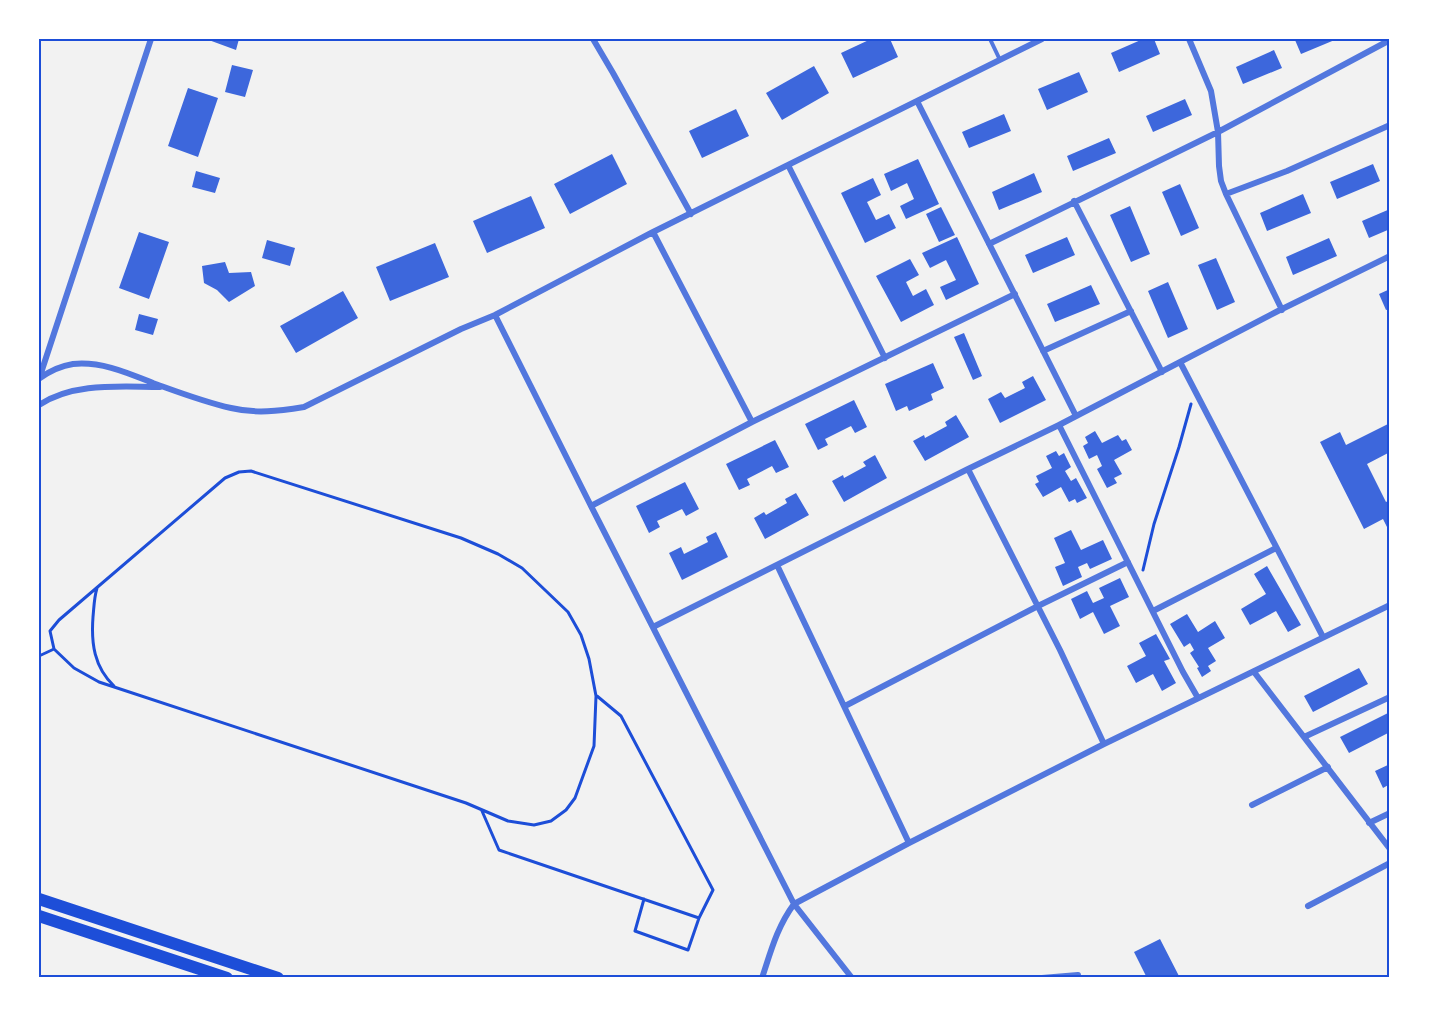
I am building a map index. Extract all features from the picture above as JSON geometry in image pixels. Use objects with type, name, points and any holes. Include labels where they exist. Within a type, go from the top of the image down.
[{"type":"main road","points":[[39,899],[278,978]]},
{"type":"main road","points":[[39,916],[227,978]]},
{"type":"street","points":[[39,378],[151,39]]},
{"type":"street","points":[[593,39],[691,214]]},
{"type":"street","points":[[39,378],[62,366],[92,364],[119,370],[206,402],[233,409],[257,412],[304,407],[461,329],[495,315],[653,232],[1042,39]]},
{"type":"street","points":[[1189,39],[1211,91],[1218,132],[1221,181],[1282,310]]},
{"type":"street","points":[[989,244],[1218,132],[1390,40]]},
{"type":"street","points":[[917,101],[1076,416]]},
{"type":"street","points":[[1226,194],[1287,171],[1390,125]]},
{"type":"street","points":[[788,165],[885,358]]},
{"type":"street","points":[[1074,201],[1162,372]]},
{"type":"street","points":[[653,232],[752,422]]},
{"type":"street","points":[[653,627],[1059,425],[1390,256]]},
{"type":"street","points":[[591,506],[752,422],[1015,294]]},
{"type":"street","points":[[1043,351],[1131,311]]},
{"type":"street","points":[[495,315],[794,904],[852,978]]},
{"type":"street","points":[[1180,362],[1323,637]]},
{"type":"street","points":[[39,405],[63,393],[78,390],[103,387],[163,387]]},
{"type":"street","points":[[1059,425],[1198,698]]},
{"type":"street","points":[[968,469],[1060,650],[1104,744]]},
{"type":"street","points":[[1153,611],[1276,548]]},
{"type":"street","points":[[845,706],[1128,562]]},
{"type":"street","points":[[777,565],[909,843]]},
{"type":"street","points":[[762,978],[778,929],[794,904],[1104,744],[1390,605]]},
{"type":"street","points":[[1254,672],[1390,849]]},
{"type":"street","points":[[1304,737],[1390,697]]},
{"type":"street","points":[[1252,805],[1328,767]]},
{"type":"street","points":[[1369,823],[1390,813]]},
{"type":"street","points":[[1308,906],[1390,863]]},
{"type":"street","points":[[1042,978],[1078,975]]},
{"type":"lane","points":[[990,39],[1000,60]]},
{"type":"path","points":[[1140,586],[1154,524],[1195,391]]},
{"type":"path","points":[[251,471],[461,538],[522,567],[568,612],[581,635],[596,696],[594,746],[575,798],[566,810],[551,821],[534,825],[508,821],[466,803],[115,687],[84,675],[54,649],[50,631],[59,620],[225,478],[239,472],[251,471]]},
{"type":"path","points":[[97,588],[92,630],[94,652],[100,669],[115,687]]},
{"type":"path","points":[[39,656],[54,649]]},
{"type":"path","points":[[596,696],[621,716],[713,890],[699,918],[688,950],[635,931],[644,899]]},
{"type":"path","points":[[481,810],[499,850],[699,918]]},
{"type":"building","points":[[206,39],[239,39],[236,50]]},
{"type":"building","points":[[871,39],[890,39],[898,57],[853,78],[841,53]]},
{"type":"building","points":[[1143,39],[1154,39],[1160,54],[1119,72],[1111,53]]},
{"type":"building","points":[[1337,39],[1301,54],[1295,40]]},
{"type":"building","points":[[1274,50],[1282,68],[1243,84],[1236,67]]},
{"type":"building","points":[[232,65],[253,70],[245,97],[225,92]]},
{"type":"building","points":[[814,66],[829,93],[782,120],[766,93]]},
{"type":"building","points":[[1079,72],[1088,92],[1047,110],[1038,89]]},
{"type":"building","points":[[188,88],[218,98],[198,157],[168,146]]},
{"type":"building","points":[[1185,99],[1192,115],[1153,132],[1146,116]]},
{"type":"building","points":[[736,109],[749,136],[702,158],[689,131]]},
{"type":"building","points":[[1004,114],[1011,131],[969,148],[962,132]]},
{"type":"building","points":[[1109,138],[1116,153],[1073,171],[1067,156]]},
{"type":"building","points":[[612,154],[627,184],[570,214],[554,184]]},
{"type":"building","points":[[918,159],[939,204],[906,219],[900,206],[914,199],[907,183],[891,191],[884,174]]},
{"type":"building","points":[[1373,164],[1380,181],[1337,199],[1330,182]]},
{"type":"building","points":[[196,171],[220,178],[215,193],[192,187]]},
{"type":"building","points":[[1034,173],[1042,192],[999,210],[992,192]]},
{"type":"building","points":[[873,178],[881,195],[867,202],[876,220],[889,214],[896,228],[865,243],[841,193]]},
{"type":"building","points":[[1180,184],[1199,228],[1181,236],[1162,192]]},
{"type":"building","points":[[1303,194],[1311,213],[1267,231],[1260,213]]},
{"type":"building","points":[[531,196],[545,228],[487,253],[473,221]]},
{"type":"building","points":[[1130,206],[1150,254],[1131,262],[1110,215]]},
{"type":"building","points":[[941,207],[955,235],[939,242],[926,214]]},
{"type":"building","points":[[1390,209],[1390,229],[1369,238],[1362,221]]},
{"type":"building","points":[[139,232],[169,242],[149,299],[119,288]]},
{"type":"building","points":[[957,237],[979,284],[946,300],[940,287],[956,280],[946,260],[930,268],[922,253]]},
{"type":"building","points":[[1067,237],[1075,255],[1033,273],[1025,255]]},
{"type":"building","points":[[1329,238],[1337,256],[1293,275],[1286,257]]},
{"type":"building","points":[[267,240],[295,248],[290,266],[262,258]]},
{"type":"building","points":[[435,243],[449,277],[390,301],[376,267]]},
{"type":"building","points":[[1216,258],[1235,302],[1217,310],[1198,265]]},
{"type":"building","points":[[910,259],[919,275],[906,282],[913,296],[926,289],[934,305],[901,322],[876,276]]},
{"type":"building","points":[[225,262],[229,273],[251,272],[255,286],[229,302],[217,290],[204,283],[202,266]]},
{"type":"building","points":[[1168,282],[1188,329],[1168,338],[1148,291]]},
{"type":"building","points":[[1091,285],[1100,304],[1055,322],[1047,304]]},
{"type":"building","points":[[1390,289],[1390,309],[1386,310],[1379,294]]},
{"type":"building","points":[[343,291],[358,318],[296,353],[280,326]]},
{"type":"building","points":[[139,314],[158,319],[153,335],[135,330]]},
{"type":"building","points":[[964,333],[982,376],[973,380],[954,337]]},
{"type":"building","points":[[933,363],[944,388],[931,394],[933,400],[909,411],[907,406],[896,411],[885,384]]},
{"type":"building","points":[[1033,376],[1046,400],[1000,423],[988,399],[1001,392],[1005,398],[1025,388],[1022,382]]},
{"type":"building","points":[[854,400],[867,427],[855,433],[851,426],[825,439],[828,445],[818,450],[805,424]]},
{"type":"building","points":[[956,415],[969,437],[925,461],[913,441],[924,435],[925,438],[947,426],[945,422]]},
{"type":"building","points":[[1390,423],[1390,452],[1367,464],[1386,502],[1390,500],[1390,533],[1383,519],[1364,529],[1320,442],[1340,432],[1346,445]]},
{"type":"building","points":[[1095,431],[1102,443],[1118,435],[1122,441],[1126,439],[1132,450],[1114,460],[1122,474],[1114,478],[1117,483],[1107,488],[1097,469],[1102,466],[1097,455],[1089,459],[1083,446],[1088,443],[1085,437]]},
{"type":"building","points":[[775,440],[789,467],[776,473],[772,466],[747,479],[750,485],[739,490],[726,464]]},
{"type":"building","points":[[1056,451],[1059,456],[1064,453],[1071,467],[1065,471],[1071,481],[1076,478],[1087,498],[1077,503],[1075,499],[1069,502],[1061,487],[1043,497],[1035,484],[1039,482],[1036,476],[1052,468],[1046,456]]},
{"type":"building","points":[[875,455],[887,478],[844,502],[832,481],[843,475],[844,478],[866,466],[863,462]]},
{"type":"building","points":[[685,482],[699,509],[686,516],[682,509],[657,521],[660,527],[649,533],[636,506]]},
{"type":"building","points":[[796,493],[809,515],[765,539],[754,518],[764,512],[766,515],[787,503],[785,499]]},
{"type":"building","points":[[1071,530],[1081,550],[1103,540],[1112,559],[1090,569],[1087,563],[1078,567],[1082,577],[1063,586],[1055,567],[1065,563],[1054,538]]},
{"type":"building","points":[[716,532],[728,557],[682,580],[669,553],[681,547],[684,554],[708,542],[706,537]]},
{"type":"building","points":[[1267,566],[1301,625],[1288,632],[1276,611],[1250,625],[1241,609],[1266,594],[1254,574]]},
{"type":"building","points":[[1120,578],[1129,597],[1110,606],[1120,626],[1104,634],[1093,612],[1080,619],[1071,599],[1087,591],[1093,603],[1104,598],[1099,588]]},
{"type":"building","points":[[1187,614],[1198,632],[1215,621],[1225,638],[1208,648],[1216,661],[1208,666],[1211,671],[1202,677],[1190,653],[1194,650],[1190,643],[1184,647],[1170,624]]},
{"type":"building","points":[[1156,634],[1170,659],[1164,661],[1176,683],[1162,691],[1153,674],[1136,683],[1127,666],[1146,656],[1139,643]]},
{"type":"building","points":[[1359,668],[1368,684],[1313,712],[1304,696]]},
{"type":"building","points":[[1390,712],[1390,732],[1349,753],[1340,737]]},
{"type":"building","points":[[1390,764],[1390,784],[1383,788],[1375,771]]},
{"type":"building","points":[[1160,939],[1180,978],[1147,978],[1134,952]]}]
